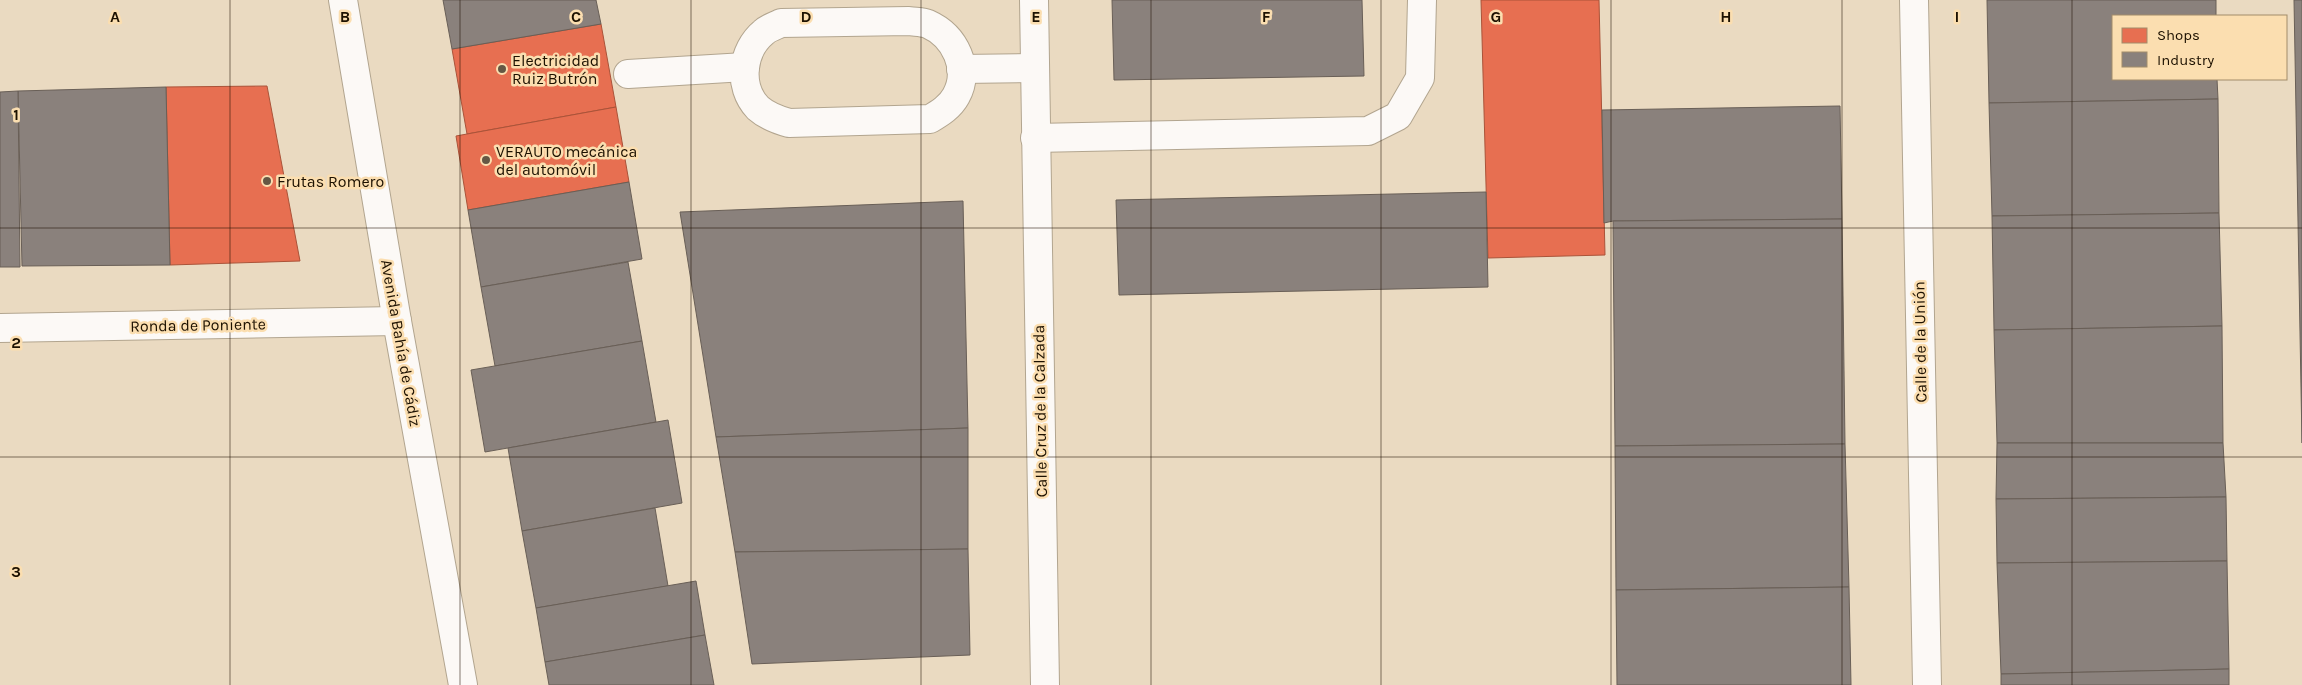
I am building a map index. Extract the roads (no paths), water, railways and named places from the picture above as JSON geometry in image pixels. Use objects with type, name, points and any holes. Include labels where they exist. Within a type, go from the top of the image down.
[{"type":"street","name":"Avenida Bahía de Cádiz","points":[[343,0],[397,321],[463,685]]},
{"type":"street","name":"Calle Cruz de la Calzada","points":[[1034,0],[1045,685]]},
{"type":"street","points":[[1035,138],[1368,131],[1398,116],[1420,78],[1422,0]]},
{"type":"street","name":"Calle de la Unión","points":[[1914,0],[1927,685]]},
{"type":"street","points":[[909,21],[927,23],[942,32],[954,45],[960,61],[961,79],[956,96],[945,110],[930,119],[789,123],[772,118],[758,108],[748,93],[744,76],[745,67],[746,59],[753,43],[765,30],[781,23],[909,21]]},
{"type":"street","points":[[628,74],[745,67]]},
{"type":"street","points":[[961,70],[1035,68]]},
{"type":"street","name":"Ronda de Poniente","points":[[0,328],[397,321]]},
{"type":"place","name":"Electricidad Ruiz Butrón","points":[[502,69]]},
{"type":"place","name":"VERAUTO mecánica del automóvil","points":[[486,160]]},
{"type":"place","name":"Frutas Romero","points":[[267,181]]}]
